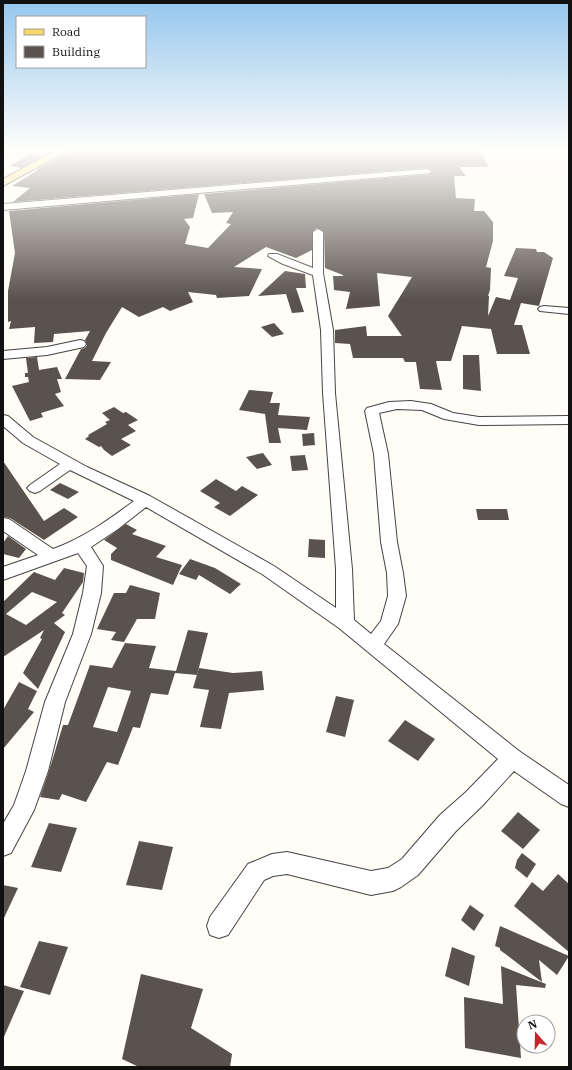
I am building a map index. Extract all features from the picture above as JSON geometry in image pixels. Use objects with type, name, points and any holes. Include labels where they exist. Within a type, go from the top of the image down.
[{"type":"street","points":[[3,207],[95,199]]},
{"type":"street","points":[[318,232],[318,273],[327,330],[329,393],[344,569],[345,624]]},
{"type":"street","points":[[273,256],[318,273]]},
{"type":"street","points":[[544,309],[569,311]]},
{"type":"street","points":[[3,355],[52,350],[80,344]]},
{"type":"street","points":[[372,646],[389,624],[396,596],[395,573],[389,542],[382,454],[372,411],[384,406],[423,406],[450,416],[490,421],[569,420]]},
{"type":"street","points":[[3,419],[28,440],[70,463],[145,500],[268,570],[345,624],[512,758],[569,797]]},
{"type":"street","points":[[35,488],[70,463]]},
{"type":"street","points":[[3,574],[81,545],[112,525],[145,500]]},
{"type":"street","points":[[3,523],[51,556]]},
{"type":"street","points":[[3,845],[23,810],[37,771],[55,702],[82,634],[92,593],[95,566],[81,545]]},
{"type":"street","points":[[219,926],[256,872],[272,865],[287,863],[371,883],[393,879],[410,867],[448,823],[512,758]]},
{"type":"building","points":[[17,199],[50,199],[13,202]]},
{"type":"building","points":[[144,199],[198,199],[193,218],[184,219],[190,227],[185,244],[208,248],[231,224],[226,223],[233,212],[212,213],[206,199],[475,199],[474,211],[484,211],[493,222],[493,241],[486,267],[491,268],[490,290],[488,296],[488,316],[496,297],[510,300],[518,278],[504,276],[516,248],[536,249],[537,252],[544,252],[553,258],[539,306],[521,303],[514,325],[522,325],[530,354],[497,354],[491,329],[462,326],[451,361],[436,361],[442,390],[420,389],[416,362],[405,362],[403,358],[353,358],[350,344],[335,343],[335,330],[366,326],[367,336],[402,336],[388,316],[412,277],[377,273],[380,306],[346,309],[350,292],[334,290],[333,276],[343,275],[325,268],[324,232],[317,228],[312,232],[312,250],[296,258],[266,247],[234,267],[262,269],[249,296],[217,298],[216,295],[188,292],[193,302],[170,311],[163,307],[139,317],[122,307],[106,333],[92,361],[111,362],[100,380],[65,379],[81,349],[85,348],[87,345],[85,340],[90,331],[54,334],[53,342],[34,343],[35,327],[9,329],[11,321],[8,322],[8,291],[15,253],[9,211]]},
{"type":"building","points":[[285,271],[305,274],[306,288],[296,288],[304,312],[292,313],[286,294],[258,296]]},
{"type":"building","points":[[274,323],[284,334],[272,337],[261,327]]},
{"type":"building","points":[[463,355],[479,355],[481,391],[463,389]]},
{"type":"building","points":[[37,357],[39,370],[57,367],[62,379],[57,379],[61,392],[55,394],[64,406],[41,413],[43,417],[30,421],[12,386],[29,382],[28,377],[25,377],[25,373],[28,373],[26,358]]},
{"type":"building","points":[[249,390],[273,392],[270,403],[280,403],[278,415],[310,417],[307,430],[278,428],[281,443],[269,443],[265,414],[239,410]]},
{"type":"building","points":[[114,407],[123,413],[126,412],[138,420],[128,425],[136,431],[121,439],[131,445],[112,456],[101,446],[99,447],[85,439],[89,436],[88,435],[107,424],[105,422],[110,420],[102,413]]},
{"type":"building","points":[[314,433],[315,445],[303,446],[302,434]]},
{"type":"building","points":[[263,453],[272,465],[257,469],[246,457]]},
{"type":"building","points":[[305,455],[308,470],[292,471],[290,456]]},
{"type":"building","points":[[3,461],[44,521],[64,508],[78,517],[44,540],[10,518],[3,517]]},
{"type":"building","points":[[216,479],[236,491],[242,486],[258,495],[230,516],[214,507],[220,503],[200,491]]},
{"type":"building","points":[[60,483],[79,492],[68,499],[50,490]]},
{"type":"building","points":[[476,509],[507,509],[509,520],[478,520]]},
{"type":"building","points":[[126,524],[137,530],[132,534],[166,546],[156,557],[182,565],[173,585],[111,560],[111,554],[117,548],[104,540]]},
{"type":"building","points":[[8,536],[26,549],[19,558],[3,554],[3,543]]},
{"type":"building","points":[[309,539],[325,540],[325,558],[308,557]]},
{"type":"building","points":[[190,559],[215,568],[241,584],[230,594],[199,575],[196,580],[179,574]]},
{"type":"building","points":[[64,568],[84,573],[83,582],[62,613],[65,615],[54,623],[65,632],[38,689],[23,673],[42,639],[40,638],[44,630],[3,657],[3,602],[34,572],[55,580]],"holes":[[[32,592],[57,602],[26,625],[6,614]]]},
{"type":"building","points":[[130,585],[160,593],[155,619],[137,619],[124,642],[111,640],[116,632],[97,629],[114,593],[126,593]]},
{"type":"building","points":[[188,630],[208,633],[197,675],[175,673],[168,695],[151,693],[140,728],[133,727],[118,765],[107,762],[86,802],[62,794],[59,800],[40,797],[63,725],[68,725],[90,665],[112,668],[125,643],[156,646],[149,668],[176,671]],"holes":[[[108,687],[131,691],[117,732],[93,727]]]},
{"type":"building","points":[[199,668],[233,673],[262,671],[264,690],[229,693],[221,729],[200,727],[209,690],[193,688]]},
{"type":"building","points":[[19,682],[37,691],[28,709],[34,712],[3,749],[3,710]]},
{"type":"building","points":[[336,696],[354,700],[345,737],[326,732]]},
{"type":"building","points":[[405,720],[435,739],[418,761],[388,741]]},
{"type":"building","points":[[518,812],[540,830],[523,849],[501,831]]},
{"type":"building","points":[[49,823],[77,828],[61,872],[31,867]]},
{"type":"building","points":[[139,841],[173,847],[162,890],[126,885]]},
{"type":"building","points":[[522,853],[536,864],[527,878],[515,868],[517,860]]},
{"type":"building","points":[[558,874],[569,884],[569,952],[514,906],[532,882],[543,891]]},
{"type":"building","points":[[3,885],[18,888],[3,920]]},
{"type":"building","points":[[470,905],[484,915],[474,931],[461,920]]},
{"type":"building","points":[[500,926],[569,956],[557,975],[539,960],[542,982],[500,950],[500,948],[495,946]]},
{"type":"building","points":[[39,941],[68,947],[50,995],[20,987]]},
{"type":"building","points":[[452,947],[475,956],[469,986],[445,976]]},
{"type":"building","points":[[501,966],[546,984],[545,988],[516,985],[518,1014],[516,1014],[516,1054],[521,1054],[521,1058],[465,1048],[464,997],[503,1004]]},
{"type":"building","points":[[141,974],[203,989],[191,1028],[232,1054],[230,1067],[139,1067],[122,1059]]},
{"type":"building","points":[[3,985],[24,991],[3,1039]]}]
